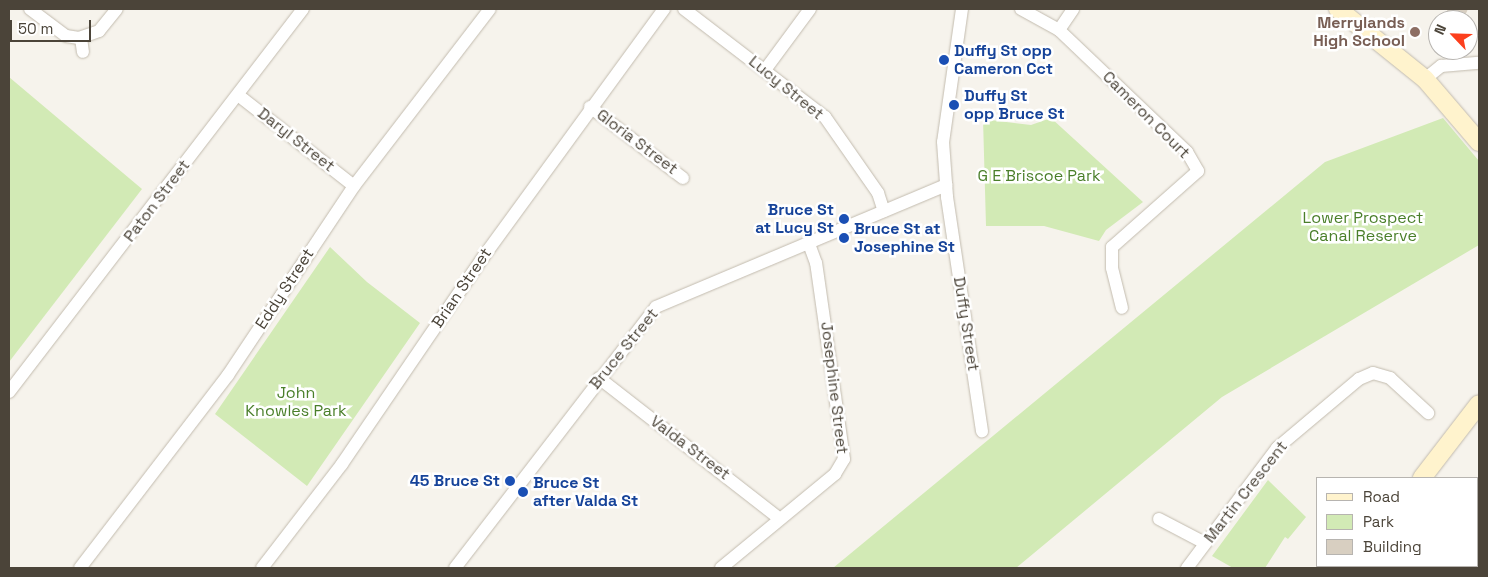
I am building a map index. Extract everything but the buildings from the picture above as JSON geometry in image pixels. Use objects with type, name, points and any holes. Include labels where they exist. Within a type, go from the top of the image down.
[{"type":"main road","points":[[1338,9],[1425,79],[1452,94],[1479,123]]},
{"type":"main road","points":[[1425,79],[1479,142]]},
{"type":"main road","points":[[1423,477],[1479,404]]},
{"type":"street","points":[[30,9],[66,36],[81,38],[99,31],[116,9]]},
{"type":"street","name":"Paton Street","points":[[9,392],[304,9]]},
{"type":"street","name":"Eddy Street","points":[[80,568],[240,358],[354,186],[490,9]]},
{"type":"street","name":"Brian Street","points":[[262,568],[342,464],[590,107],[664,9]]},
{"type":"street","name":"Lucy Street","points":[[684,9],[825,117],[878,193],[884,211]]},
{"type":"street","points":[[765,70],[810,9]]},
{"type":"street","name":"Duffy Street","points":[[962,9],[943,126],[946,185],[982,431]]},
{"type":"street","name":"Cameron Court","points":[[1021,9],[1059,30],[1187,152],[1198,172],[1112,247],[1112,268],[1122,308]]},
{"type":"street","points":[[1059,30],[1073,9]]},
{"type":"street","points":[[81,38],[83,52]]},
{"type":"street","points":[[1425,79],[1441,66],[1479,63]]},
{"type":"street","name":"Daryl Street","points":[[238,95],[354,186]]},
{"type":"street","name":"Gloria Street","points":[[590,107],[683,178]]},
{"type":"street","name":"Bruce Street","points":[[455,568],[599,378],[656,307],[946,185]]},
{"type":"street","name":"Josephine Street","points":[[721,568],[835,474],[845,455],[816,263],[809,244]]},
{"type":"street","name":"Martin Crescent","points":[[1187,568],[1277,448],[1359,379],[1373,373],[1390,378],[1428,413]]},
{"type":"street","name":"Valda Street","points":[[599,378],[780,520]]},
{"type":"street","points":[[1159,519],[1205,543]]},
{"type":"green space","points":[[9,77],[142,189],[9,362]]},
{"type":"green space","name":"G E Briscoe Park","points":[[1051,118],[1143,202],[1106,230],[1099,241],[1044,226],[986,226],[983,119],[1031,125]]},
{"type":"green space","name":"Lower Prospect Canal Reserve","points":[[1443,118],[1479,161],[1479,245],[1222,397],[1016,568],[833,568],[1325,162]]},
{"type":"green space","name":"John Knowles Park","points":[[330,247],[367,282],[420,323],[307,486],[215,414]]},
{"type":"green space","points":[[1268,480],[1306,517],[1288,539],[1285,537],[1265,568],[1233,568],[1212,556]]},
{"type":"place","name":"Merrylands High School","points":[[1415,32]]},
{"type":"place","name":"Duffy St opp Cameron Cct","points":[[944,60]]},
{"type":"place","name":"Duffy St opp Bruce St","points":[[954,105]]},
{"type":"place","name":"Bruce St at Lucy St","points":[[844,219]]},
{"type":"place","name":"Bruce St at Josephine St","points":[[844,238]]},
{"type":"place","name":"45 Bruce St","points":[[510,481]]},
{"type":"place","name":"Bruce St after Valda St","points":[[523,492]]}]
